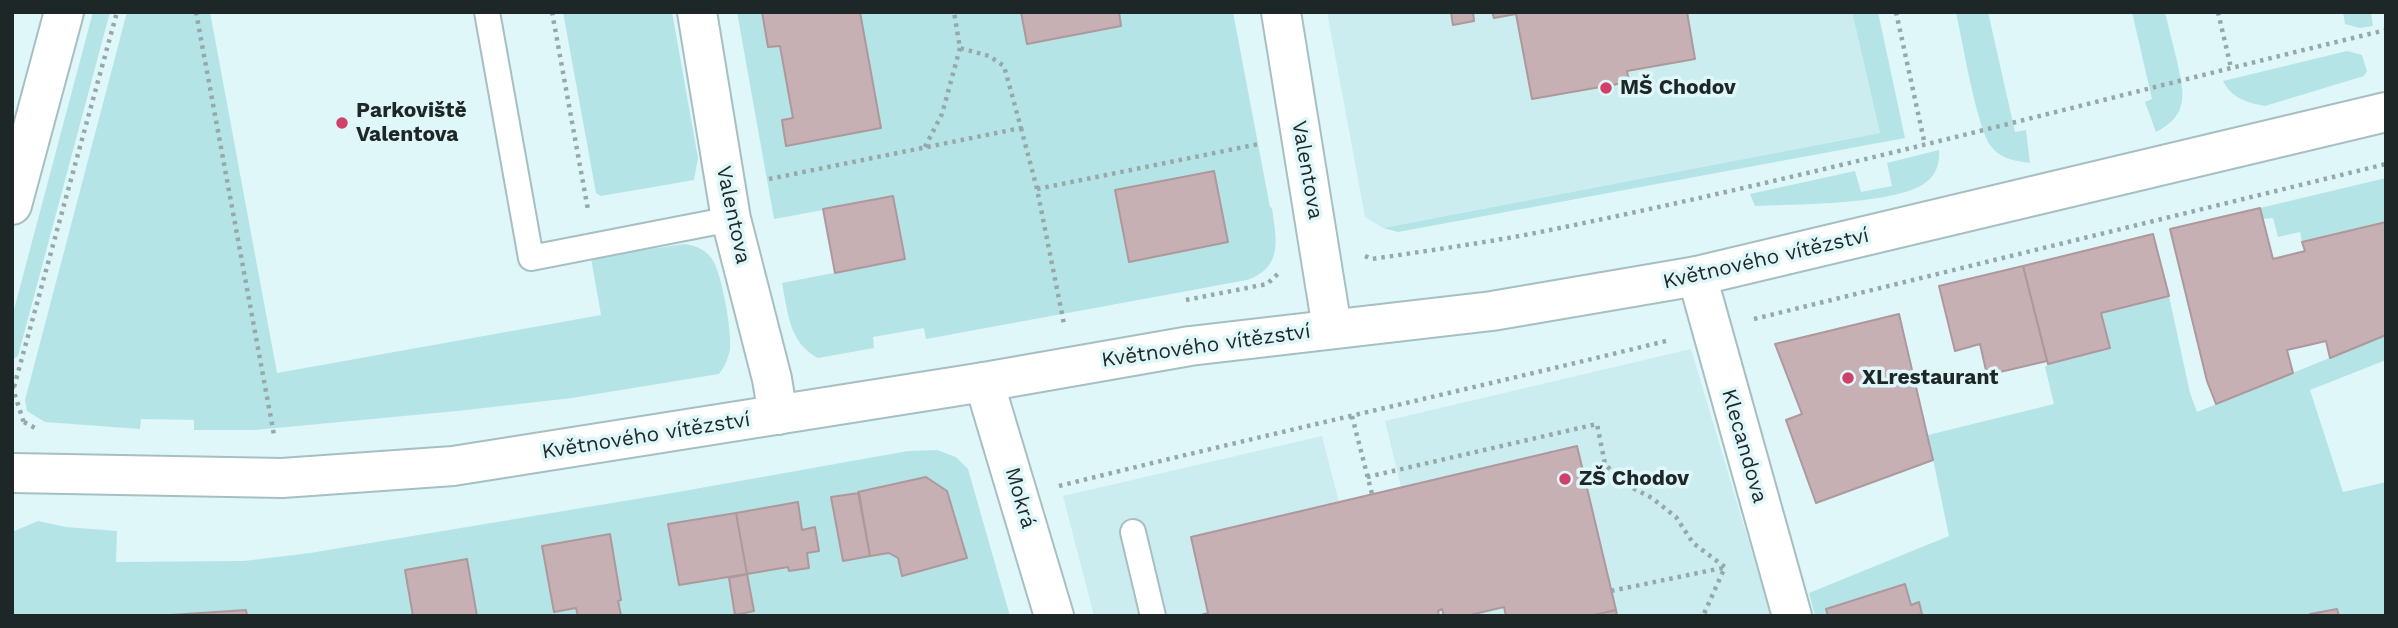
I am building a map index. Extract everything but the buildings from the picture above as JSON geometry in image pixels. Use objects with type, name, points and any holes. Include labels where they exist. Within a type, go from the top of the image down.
[{"type":"street","points":[[12,205],[64,12]]},
{"type":"street","name":"Valentova","points":[[697,12],[729,203],[779,415]]},
{"type":"street","name":"Valentova","points":[[1280,12],[1332,328]]},
{"type":"street","name":"Květnového vítězství","points":[[12,473],[282,478],[440,467],[984,382],[1190,346],[1473,314],[1698,276],[2386,112]]},
{"type":"street","name":"Klecandova","points":[[1698,276],[1792,616]]},
{"type":"street","name":"Mokrá","points":[[984,382],[1054,616]]},
{"type":"lane","points":[[487,12],[531,258],[729,203]]},
{"type":"lane","points":[[1133,532],[1153,616]]},
{"type":"path","points":[[23,430],[24,422],[15,402],[13,387],[117,12]]},
{"type":"path","points":[[195,12],[275,440]]},
{"type":"path","points":[[552,12],[588,211]]},
{"type":"path","points":[[925,147],[942,114],[960,48],[954,12]]},
{"type":"path","points":[[1896,12],[1925,145]]},
{"type":"path","points":[[2218,12],[2231,68]]},
{"type":"path","points":[[1185,300],[1266,284],[1289,264],[1356,253],[1373,259],[1548,230],[1925,145],[2386,30]]},
{"type":"path","points":[[960,48],[989,56],[1004,66],[1037,189],[1064,324],[1077,321]]},
{"type":"path","points":[[729,203],[925,147],[1021,128]]},
{"type":"path","points":[[1037,189],[1266,142]]},
{"type":"path","points":[[1019,494],[1712,330],[2386,164]]},
{"type":"path","points":[[1352,416],[1372,494]]},
{"type":"path","points":[[24,422],[43,430]]},
{"type":"path","points":[[1367,477],[1597,424],[1605,464],[1623,484],[1652,498],[1676,517],[1693,542],[1726,568]]},
{"type":"path","points":[[1611,591],[1735,564]]},
{"type":"path","points":[[1703,616],[1726,568]]},
{"type":"shaded area","points":[[93,12],[110,12],[18,356],[12,360],[12,317]]},
{"type":"shaded area","points":[[127,12],[210,12],[277,373],[601,315],[591,258],[684,244],[707,253],[716,266],[726,303],[730,341],[723,368],[719,374],[572,398],[255,430],[194,430],[194,420],[141,419],[140,429],[45,422],[27,411],[25,400]]},
{"type":"shaded area","points":[[563,12],[672,12],[698,158],[694,180],[601,196],[596,193]]},
{"type":"shaded area","points":[[737,12],[762,12],[768,47],[780,46],[793,118],[782,120],[787,146],[881,128],[860,12],[1021,12],[1121,26],[1119,12],[1233,12],[1272,208],[1276,241],[1272,260],[1267,268],[1247,280],[926,339],[924,328],[873,337],[874,348],[818,358],[808,352],[795,336],[782,283],[905,259],[893,197],[774,219]],"holes":[[[1214,172],[1227,242],[1129,262],[1116,190]]]},
{"type":"shaded area","name":"MŠ Chodov","points":[[1327,12],[1852,12],[1880,133],[1383,228],[1365,217]]},
{"type":"shaded area","points":[[1852,12],[1878,12],[1905,138],[1398,232],[1383,228],[1880,133]]},
{"type":"shaded area","points":[[1956,12],[1988,12],[2015,132],[2026,130],[2030,163],[1999,154],[1986,136],[1975,103]]},
{"type":"shaded area","points":[[2132,12],[2165,12],[2180,72],[2182,102],[2179,110],[2175,118],[2156,132],[2145,102],[2152,99]]},
{"type":"shaded area","points":[[2343,12],[2371,12],[2373,26],[2360,28],[2345,24]]},
{"type":"shaded area","points":[[2347,51],[2362,55],[2367,71],[2364,76],[2265,106],[2241,99],[2226,87],[2223,81]]},
{"type":"shaded area","points":[[1939,150],[1937,169],[1929,180],[1911,190],[1891,196],[1843,202],[1755,206],[1750,194],[1855,171],[1861,192],[1892,186],[1887,163]]},
{"type":"shaded area","points":[[2386,178],[2386,222],[2302,242],[2300,232],[2278,237],[2273,218],[2263,219],[2260,208]]},
{"type":"shaded area","points":[[2169,296],[2190,393],[2197,412],[2386,335],[2386,360],[2310,390],[2343,492],[2386,482],[2386,616],[2339,616],[2337,609],[2310,616],[1923,616],[1919,603],[1911,605],[1905,584],[1826,609],[1828,616],[1815,616],[1809,593],[1949,536],[1928,435],[2054,404],[2045,367],[2109,348],[2101,313]]},
{"type":"shaded area","name":"ZŠ Chodov","points":[[1691,349],[1771,616],[1094,616],[1063,496],[1322,436],[1339,502],[1401,487],[1385,421]]},
{"type":"shaded area","points":[[937,450],[956,457],[968,469],[1010,616],[616,616],[621,615],[618,601],[621,600],[610,534],[542,546],[554,612],[576,608],[578,616],[477,616],[466,559],[405,570],[413,616],[247,616],[246,610],[171,616],[12,616],[12,532],[38,521],[66,527],[117,531],[116,562],[244,561],[310,553],[908,451]],"holes":[[[927,477],[947,491],[967,558],[902,575],[898,558],[889,553],[843,561],[831,498]],[[798,503],[802,530],[815,528],[819,551],[807,553],[788,567],[747,574],[735,614],[729,578],[679,585],[668,524]]]},
{"type":"place","name":"MŠ Chodov","points":[[1606,88]]},
{"type":"place","name":"Parkoviště Valentova","points":[[342,123]]},
{"type":"place","name":"XLrestaurant","points":[[1848,378]]},
{"type":"place","name":"ZŠ Chodov","points":[[1565,479]]}]
